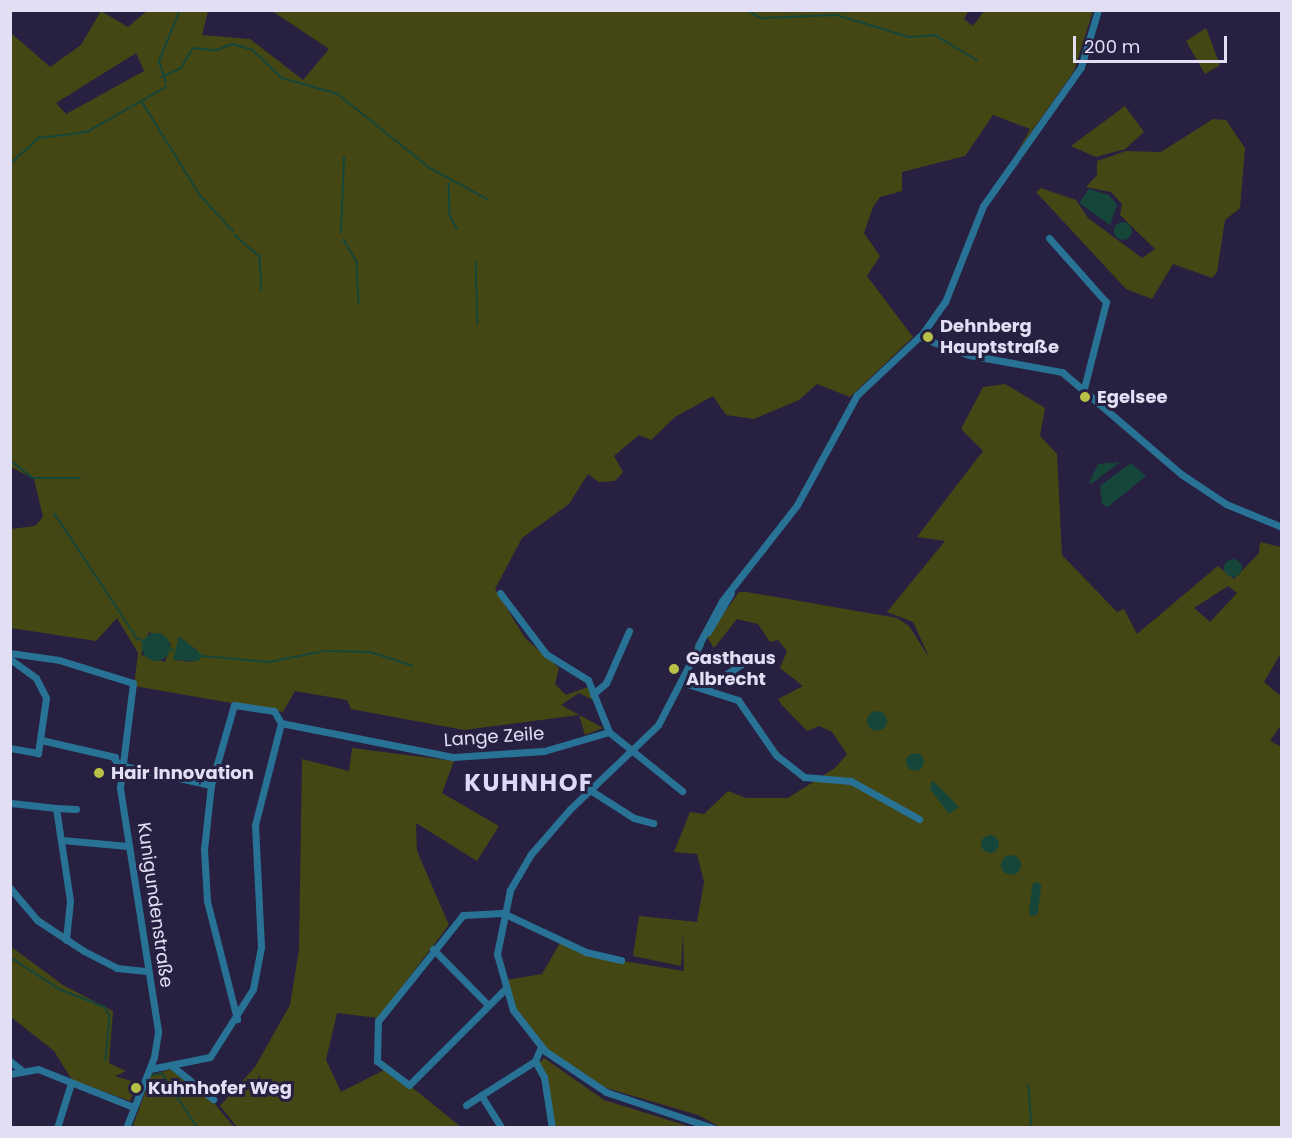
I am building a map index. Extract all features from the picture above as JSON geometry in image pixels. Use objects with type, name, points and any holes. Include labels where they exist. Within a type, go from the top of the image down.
[{"type":"street","points":[[713,1128],[634,1104],[578,1077],[541,1047],[504,990],[497,954],[503,913],[531,854],[590,790],[658,725],[698,646],[736,583],[797,505],[857,395],[919,337],[955,283],[983,206],[1081,67],[1098,10]]},
{"type":"street","points":[[1049,238],[1106,302],[1083,392]]},
{"type":"street","points":[[919,337],[969,356],[1054,370],[1181,474],[1233,508],[1281,527]]},
{"type":"street","points":[[698,646],[721,613],[736,583]]},
{"type":"street","points":[[500,592],[532,638],[557,663],[588,680],[609,732],[630,753],[682,791]]},
{"type":"street","points":[[593,694],[606,683],[629,631]]},
{"type":"street","name":"Kunigundenstraße","points":[[10,653],[59,660],[133,683],[117,760],[158,1032],[150,1069],[131,1106],[126,1128]]},
{"type":"street","points":[[706,688],[755,655]]},
{"type":"street","points":[[10,659],[42,686],[46,698],[41,740],[35,754],[10,748]]},
{"type":"street","points":[[681,682],[706,688],[738,700],[776,755],[804,777],[851,782],[919,819]]},
{"type":"street","points":[[150,1069],[210,1057],[237,1019],[259,968],[255,825],[281,723],[273,711],[234,705],[211,785],[204,849],[207,901],[237,1019]]},
{"type":"street","name":"Lange Zeile","points":[[281,723],[453,757],[543,751],[609,732]]},
{"type":"street","points":[[41,740],[211,785]]},
{"type":"street","points":[[590,790],[634,818],[653,822]]},
{"type":"street","points":[[11,803],[76,809]]},
{"type":"street","points":[[56,807],[70,901],[66,940]]},
{"type":"street","points":[[62,840],[128,846]]},
{"type":"street","points":[[10,888],[37,920],[66,940],[117,968],[147,971]]},
{"type":"street","points":[[504,990],[409,1085],[377,1061],[378,1022],[433,949],[463,915],[503,913],[586,952],[621,960]]},
{"type":"street","points":[[433,949],[488,1005]]},
{"type":"street","points":[[466,1105],[535,1061],[541,1047]]},
{"type":"street","points":[[10,1061],[21,1070]]},
{"type":"street","points":[[535,1061],[544,1077],[552,1128]]},
{"type":"street","points":[[172,1066],[213,1099]]},
{"type":"street","points":[[10,1074],[21,1070],[38,1069],[131,1106]]},
{"type":"street","points":[[57,1128],[71,1083]]},
{"type":"street","points":[[482,1095],[500,1125]]},
{"type":"shaded area","points":[[969,10],[964,19],[973,26],[984,11],[1093,11],[1074,71],[1018,151],[1030,129],[993,115],[965,156],[902,172],[902,191],[880,197],[873,207],[864,233],[880,256],[867,276],[913,337],[850,397],[817,384],[799,400],[754,419],[726,415],[713,396],[675,417],[651,440],[639,435],[614,456],[623,472],[615,481],[599,482],[588,474],[569,504],[522,538],[495,589],[525,638],[559,668],[555,684],[566,695],[588,687],[593,700],[579,693],[561,705],[603,728],[585,735],[579,715],[464,730],[351,709],[347,700],[295,691],[283,712],[134,686],[138,653],[117,618],[96,641],[11,628],[11,529],[35,526],[43,517],[34,479],[11,467],[11,33],[50,67],[81,45],[101,11],[128,27],[147,11],[208,11],[202,35],[250,39],[303,80],[329,49],[272,11]],"holes":[[[136,53],[144,71],[66,114],[56,103]],[[149,632],[171,644],[165,662],[141,655]],[[179,637],[198,651],[193,662],[174,660]]]},
{"type":"shaded area","points":[[1206,28],[1220,65],[1205,74],[1186,41]]},
{"type":"shaded area","points":[[1125,106],[1144,132],[1125,149],[1096,157],[1071,146]]},
{"type":"shaded area","points":[[1213,119],[1226,120],[1245,148],[1240,208],[1225,220],[1217,272],[1212,278],[1173,264],[1152,299],[1126,289],[1036,192],[1041,188],[1076,200],[1088,218],[1142,258],[1155,249],[1120,215],[1122,204],[1111,192],[1086,187],[1097,175],[1097,161],[1126,151],[1161,152]]},
{"type":"shaded area","points":[[1089,189],[1109,195],[1117,205],[1110,225],[1079,203]]},
{"type":"shaded area","points":[[1119,222],[1127,222],[1132,227],[1130,238],[1119,240],[1114,235],[1114,227]]},
{"type":"shaded area","points":[[1005,384],[1045,408],[1040,436],[1057,454],[1062,555],[1117,612],[1124,609],[1137,634],[1218,566],[1234,579],[1259,553],[1260,542],[1281,547],[1281,653],[1264,682],[1282,697],[1281,725],[1270,741],[1282,747],[1281,1127],[720,1127],[698,1115],[606,1088],[550,1052],[515,1008],[506,980],[542,974],[560,943],[586,955],[684,971],[683,933],[681,966],[633,956],[639,916],[697,922],[704,882],[697,854],[674,852],[690,812],[704,814],[728,791],[746,798],[788,798],[835,768],[847,754],[832,732],[819,726],[807,731],[781,704],[778,699],[803,686],[780,668],[787,651],[778,640],[770,642],[758,624],[737,619],[714,648],[707,637],[739,592],[897,618],[909,626],[930,659],[913,622],[887,612],[945,541],[917,537],[983,451],[961,429],[983,387]],"holes":[[[1228,586],[1237,593],[1210,622],[1194,608]]]},
{"type":"shaded area","points":[[1120,462],[1091,484],[1089,483],[1098,464]]},
{"type":"shaded area","points":[[1131,463],[1146,476],[1108,507],[1102,504],[1100,486]]},
{"type":"shaded area","points":[[1233,559],[1239,562],[1242,568],[1239,574],[1233,577],[1227,574],[1224,568],[1227,562]]},
{"type":"shaded area","points":[[156,633],[166,637],[170,647],[166,657],[156,661],[146,657],[142,647],[146,637]]},
{"type":"shaded area","points":[[179,636],[202,655],[199,661],[173,660]]},
{"type":"shaded area","points":[[877,711],[884,714],[887,721],[884,728],[877,731],[870,728],[867,721],[870,714]]},
{"type":"shaded area","points":[[352,748],[454,761],[442,793],[499,826],[477,861],[416,823],[417,851],[449,925],[378,1018],[337,1013],[326,1060],[341,1092],[388,1068],[461,1127],[237,1127],[220,1106],[255,1067],[290,1005],[299,950],[302,759],[349,771]]},
{"type":"shaded area","points":[[915,753],[921,756],[924,762],[921,768],[915,771],[909,768],[906,762],[909,756]]},
{"type":"shaded area","points":[[932,780],[959,807],[949,814],[930,789]]},
{"type":"shaded area","points":[[990,835],[996,838],[999,844],[996,850],[990,853],[984,850],[981,844],[984,838]]},
{"type":"shaded area","points":[[1011,855],[1018,858],[1021,865],[1018,872],[1011,875],[1004,872],[1001,865],[1004,858]]},
{"type":"shaded area","points":[[10,946],[63,985],[113,1011],[109,1063],[126,1071],[115,1076],[138,1083],[130,1101],[72,1080],[54,1051],[11,1017]]},
{"type":"shaded area","points":[[544,1058],[604,1100],[691,1127],[551,1127],[546,1077],[537,1065]]},
{"type":"shaded area","points":[[173,1069],[213,1102],[234,1127],[132,1128],[152,1074]]},
{"type":"waterway","points":[[166,83],[159,61],[180,10]]},
{"type":"waterway","points":[[747,10],[761,18],[837,15],[909,37],[935,35],[977,60]]},
{"type":"waterway","points":[[162,77],[181,68],[193,48],[217,50],[233,44],[253,50],[282,78],[338,94],[430,168],[487,199]]},
{"type":"waterway","points":[[11,163],[39,138],[87,132],[166,87]]},
{"type":"waterway","points":[[143,103],[200,195],[233,231]]},
{"type":"waterway","points":[[341,233],[344,157]]},
{"type":"waterway","points":[[449,183],[450,215],[457,229]]},
{"type":"waterway","points":[[235,235],[260,257],[262,290]]},
{"type":"waterway","points":[[344,240],[357,262],[359,303]]},
{"type":"waterway","points":[[476,262],[478,324]]},
{"type":"waterway","points":[[10,460],[33,478],[80,478]]},
{"type":"waterway","points":[[55,514],[137,638]]},
{"type":"waterway","points":[[139,639],[144,641]]},
{"type":"waterway","points":[[169,649],[174,650]]},
{"type":"waterway","points":[[202,656],[269,662],[324,651]]},
{"type":"waterway","points":[[327,651],[371,652],[413,666]]},
{"type":"waterway","points":[[1033,911],[1036,886]]},
{"type":"waterway","points":[[10,957],[59,989],[105,1007],[110,1016],[106,1060]]},
{"type":"waterway","points":[[153,1075],[162,1073],[198,1128]]},
{"type":"waterway","points":[[1029,1085],[1032,1128]]},
{"type":"place","name":"Dehnberg Hauptstraße","points":[[928,337]]},
{"type":"place","name":"Egelsee","points":[[1085,397]]},
{"type":"place","name":"Gasthaus Albrecht","points":[[674,669]]},
{"type":"place","name":"Hair Innovation","points":[[99,773]]},
{"type":"place","name":"Kuhnhofer Weg","points":[[136,1088]]},
{"type":"district","name":"KUHNHOF","points":[[529,783]]}]
